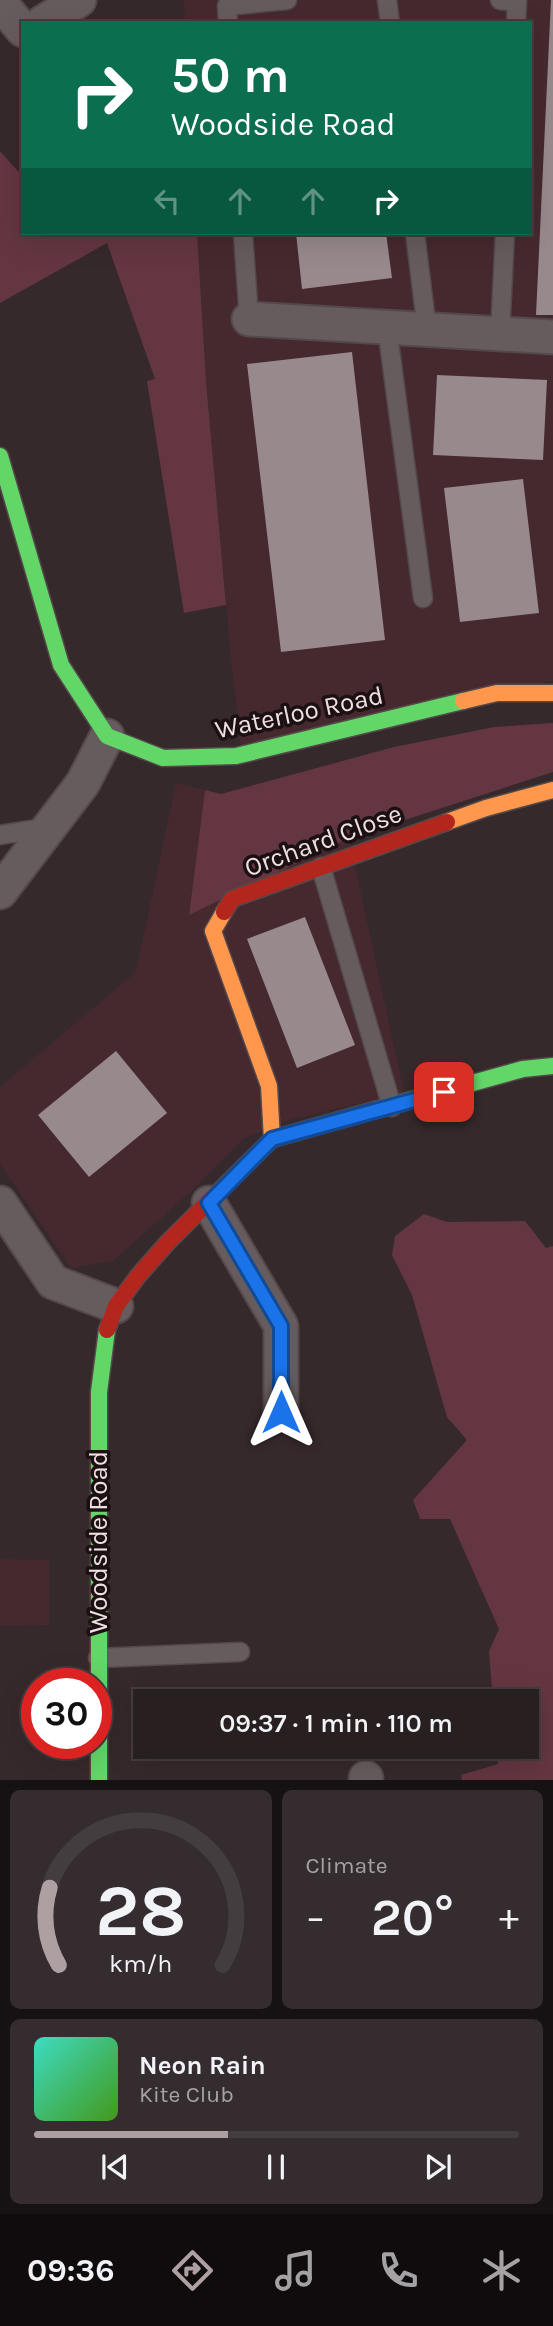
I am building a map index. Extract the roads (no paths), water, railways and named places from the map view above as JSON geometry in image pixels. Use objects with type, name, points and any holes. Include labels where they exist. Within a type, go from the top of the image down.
[{"type":"street","points":[[45,21],[79,0]]},
{"type":"street","points":[[0,3],[21,28]]},
{"type":"street","points":[[249,319],[553,337]]},
{"type":"street","points":[[0,456],[61,665],[107,736],[83,783],[0,892]]},
{"type":"street","name":"Waterloo Road","points":[[107,736],[163,758],[236,756],[497,693],[553,693]]},
{"type":"street","name":"Orchard Close","points":[[272,1139],[269,1086],[213,931],[232,899],[486,807],[553,790]]},
{"type":"street","points":[[272,1139],[523,1069],[553,1066]]},
{"type":"street","name":"Woodside Road","points":[[99,1780],[99,1392],[104,1338],[116,1306],[138,1276],[272,1139]]},
{"type":"street","points":[[0,1203],[53,1282],[116,1306]]},
{"type":"street","points":[[209,1203],[281,1326],[281,1412]]},
{"type":"lane","points":[[228,21],[227,6],[287,0]]},
{"type":"lane","points":[[387,0],[390,21]]},
{"type":"lane","points":[[500,0],[517,2],[516,21]]},
{"type":"lane","points":[[243,235],[249,319]]},
{"type":"lane","points":[[415,235],[427,330]]},
{"type":"lane","points":[[500,334],[505,235]]},
{"type":"lane","points":[[387,327],[423,598]]},
{"type":"lane","points":[[0,835],[49,827]]},
{"type":"lane","points":[[321,867],[392,1107]]},
{"type":"lane","points":[[99,1658],[240,1652]]}]
